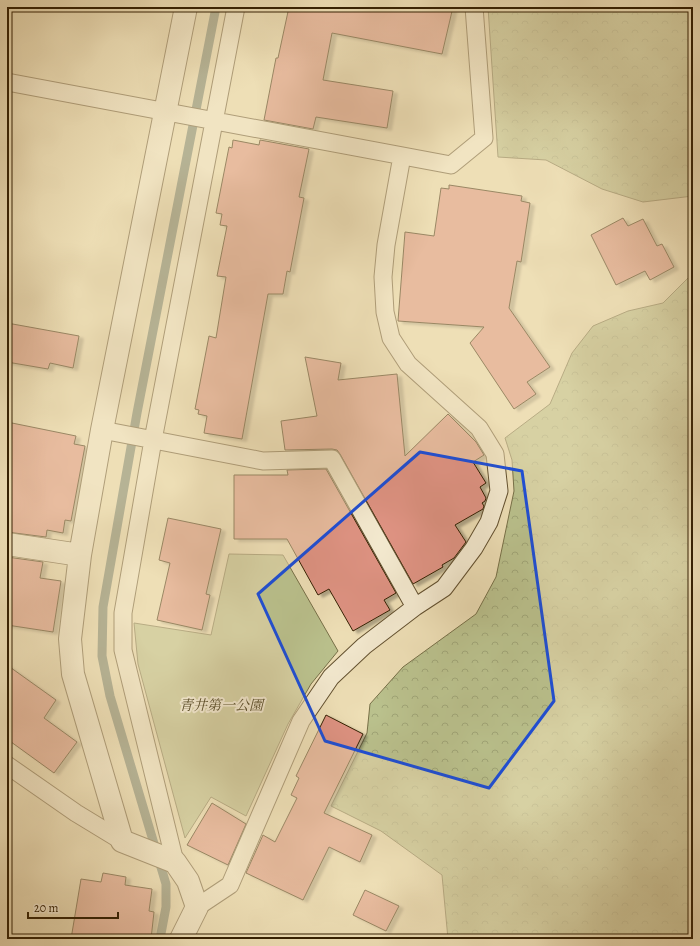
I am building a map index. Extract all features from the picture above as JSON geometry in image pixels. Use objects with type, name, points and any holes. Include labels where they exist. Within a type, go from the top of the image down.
[{"type":"street","points":[[181,939],[197,907],[188,881],[171,860],[122,841],[73,674],[70,639],[80,555],[110,431],[174,113],[186,7]]},
{"type":"street","points":[[7,544],[80,555]]},
{"type":"lane","points":[[171,860],[124,650],[123,613],[147,439],[209,120],[236,7]]},
{"type":"lane","points":[[7,82],[451,165],[484,138],[474,7]]},
{"type":"lane","points":[[197,907],[230,885],[301,721],[331,677],[364,646],[415,607],[444,588],[474,548],[489,522],[499,491],[494,454],[479,428],[408,364],[391,338],[385,312],[383,278],[386,245],[402,156]]},
{"type":"lane","points":[[110,431],[263,460],[332,459],[415,607]]},
{"type":"lane","points":[[7,765],[76,813],[122,841]]},
{"type":"highlighted area","points":[[420,452],[522,471],[554,701],[489,788],[325,741],[258,594]]},
{"type":"green space","points":[[488,7],[693,7],[693,196],[643,202],[602,189],[546,160],[498,157]]},
{"type":"green space","points":[[693,273],[693,939],[448,939],[442,875],[381,831],[331,806],[367,733],[370,704],[403,667],[476,614],[496,577],[514,491],[512,460],[505,438],[550,404],[572,353],[593,326],[628,311],[663,303]]},
{"type":"green space","name":"青井第一公園","points":[[229,554],[283,555],[338,651],[311,684],[288,724],[246,816],[211,797],[185,838],[138,664],[134,623],[211,635]]},
{"type":"building","points":[[289,7],[453,7],[442,54],[332,33],[323,80],[393,91],[387,128],[316,117],[313,129],[264,120],[276,58],[278,58]]},
{"type":"building","points":[[233,140],[259,145],[260,140],[309,149],[299,197],[304,198],[290,272],[287,271],[283,294],[268,294],[242,439],[204,433],[207,416],[198,414],[199,410],[195,409],[209,336],[216,338],[226,277],[217,276],[227,226],[220,225],[222,214],[216,213],[229,147],[232,148]]},
{"type":"building","points":[[449,185],[522,196],[521,201],[530,203],[521,262],[517,261],[509,308],[550,367],[527,382],[536,394],[514,409],[470,343],[484,327],[398,321],[405,232],[434,236],[441,188],[449,189]]},
{"type":"building","points":[[623,218],[628,226],[643,219],[657,246],[662,244],[674,267],[650,280],[645,271],[616,285],[591,235]]},
{"type":"building","points":[[7,323],[79,336],[73,368],[50,363],[48,369],[7,362]]},
{"type":"building","points":[[305,357],[341,363],[338,380],[397,374],[405,456],[448,414],[476,442],[484,455],[473,462],[486,483],[480,487],[486,498],[482,503],[484,506],[483,509],[455,525],[466,542],[454,558],[442,565],[443,567],[413,584],[337,450],[285,450],[281,421],[317,416]]},
{"type":"building","points":[[7,422],[76,436],[74,444],[85,446],[71,521],[65,520],[63,533],[47,530],[46,537],[7,532]]},
{"type":"building","points":[[326,469],[396,593],[384,600],[390,610],[353,631],[329,589],[318,595],[287,539],[234,539],[234,475],[288,475],[287,470]]},
{"type":"building","points":[[168,518],[221,529],[206,594],[210,595],[202,630],[157,620],[170,563],[159,560]]},
{"type":"building","points":[[7,557],[43,562],[40,578],[61,581],[53,632],[7,625]]},
{"type":"building","points":[[7,665],[56,700],[44,718],[77,742],[54,773],[7,739]]},
{"type":"building","points":[[326,715],[363,734],[324,813],[372,835],[360,862],[329,847],[303,900],[246,873],[263,835],[275,842],[297,798],[291,795],[299,778],[296,776]]},
{"type":"building","points":[[212,803],[246,824],[228,865],[187,845]]},
{"type":"building","points":[[103,873],[126,877],[125,885],[152,889],[149,911],[154,912],[151,939],[71,939],[81,879],[101,882]]},
{"type":"building","points":[[365,890],[399,906],[386,931],[353,915]]},
{"type":"waterway","points":[[160,939],[166,907],[166,884],[110,696],[102,656],[103,607],[137,413],[216,7]]}]
